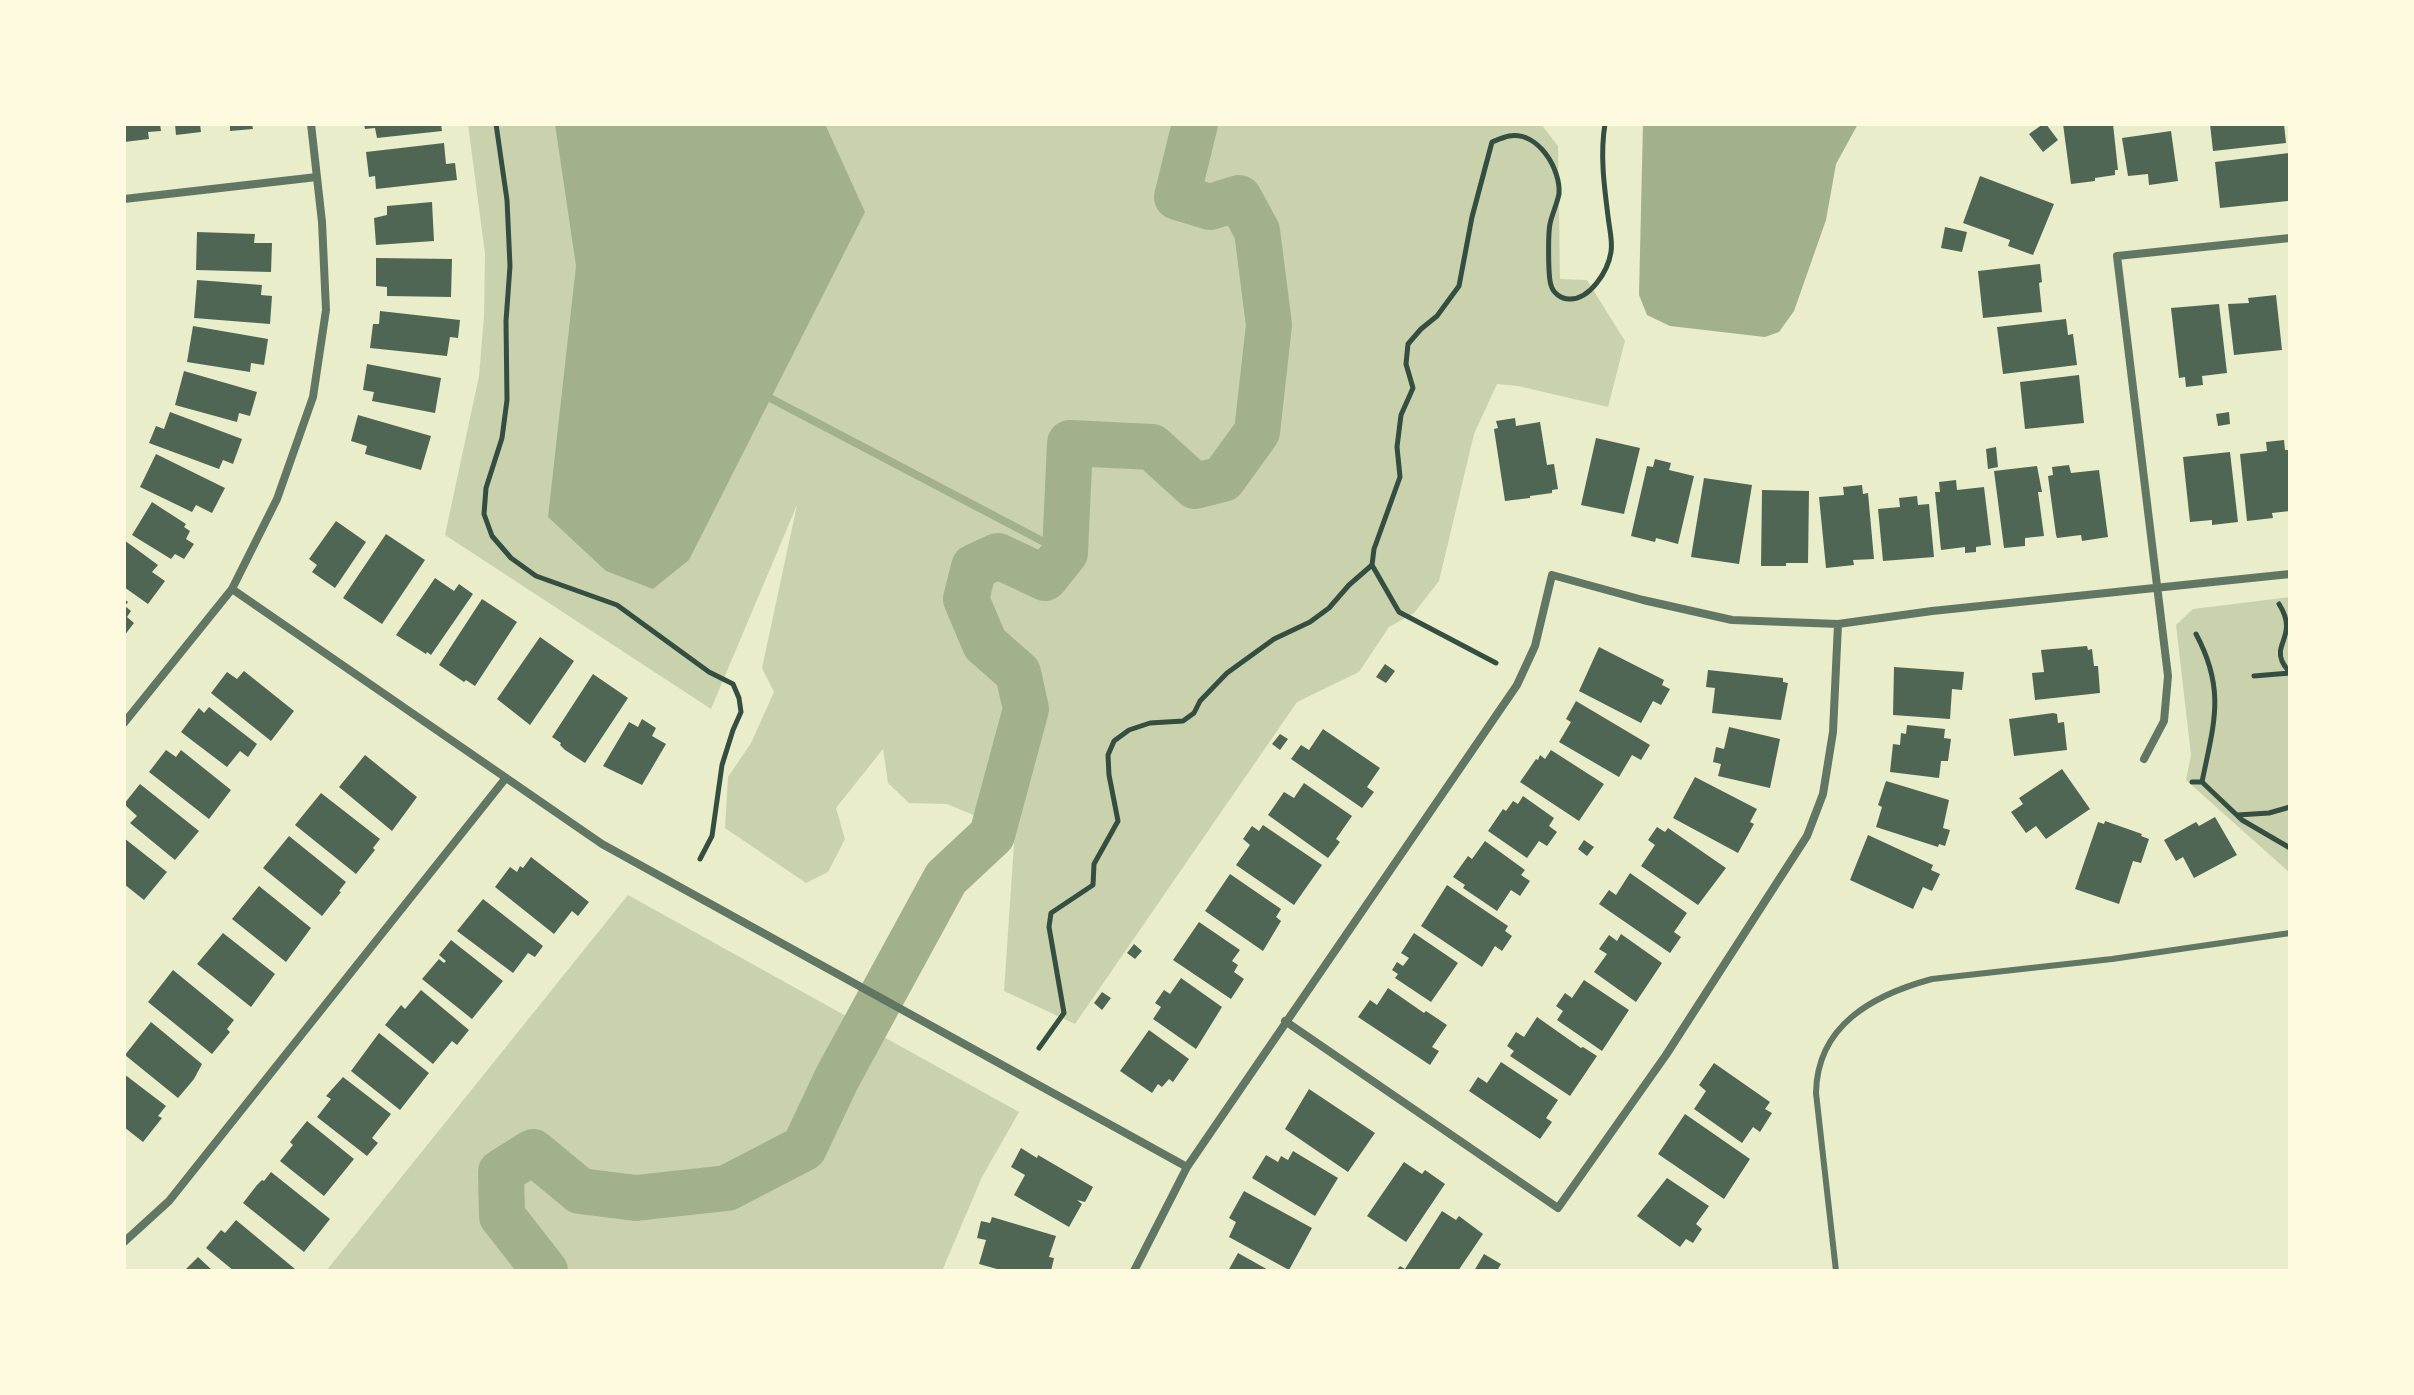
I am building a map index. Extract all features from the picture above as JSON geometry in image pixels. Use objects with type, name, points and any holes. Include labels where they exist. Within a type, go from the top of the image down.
[{"type":"street","points":[[124,723],[232,589],[277,499],[313,397],[326,310],[322,222],[311,124]]},
{"type":"street","points":[[124,199],[317,177]]},
{"type":"street","points":[[2144,759],[2164,721],[2168,676],[2117,256],[2290,238]]},
{"type":"street","points":[[1134,1271],[1187,1167],[1517,685],[1535,646],[1552,575],[1732,620],[1838,624],[1932,611],[2290,574]]},
{"type":"street","points":[[232,589],[602,844],[1187,1167]]},
{"type":"street","points":[[1285,1021],[1558,1208],[1666,1055],[1807,836],[1823,794],[1833,732],[1838,624]]},
{"type":"street","points":[[124,1242],[169,1201],[505,779]]},
{"type":"lane","points":[[1836,1271],[1816,1076],[1831,1038],[1868,1005],[1905,986],[1932,979],[2112,959],[2290,933]]},
{"type":"path","points":[[496,124],[507,200],[510,266],[506,321],[507,400],[502,438],[486,488],[484,514],[492,536],[511,558],[536,576],[617,605],[709,672],[733,684],[741,712],[722,765],[712,836],[700,859]]},
{"type":"path","points":[[1496,663],[1399,612],[1372,565],[1374,549],[1400,477],[1397,447],[1401,415],[1413,388],[1406,364],[1408,344],[1437,316],[1459,286],[1472,217],[1492,142],[1510,135],[1526,137],[1538,145],[1550,160],[1557,180],[1559,194],[1550,224],[1550,283],[1556,294],[1566,300],[1580,297],[1594,285],[1605,271],[1612,250],[1601,144],[1605,124]]},
{"type":"path","points":[[1039,1048],[1064,1013],[1049,927],[1051,913],[1093,885],[1094,864],[1118,821],[1108,755],[1114,741],[1129,730],[1150,723],[1183,721],[1194,713],[1200,701],[1227,673],[1274,639],[1310,622],[1329,608],[1372,565]]},
{"type":"path","points":[[2254,676],[2290,673],[2280,653],[2288,627],[2279,604]]},
{"type":"path","points":[[2196,634],[2211,664],[2216,696],[2202,782]]},
{"type":"path","points":[[2192,782],[2202,782],[2242,820],[2290,848]]},
{"type":"path","points":[[2236,815],[2269,813],[2290,807]]},
{"type":"shaded area","points":[[468,124],[1541,124],[1558,146],[1560,279],[1587,280],[1625,341],[1608,407],[1497,384],[1474,434],[1439,581],[1414,613],[1389,627],[1359,672],[1297,702],[1075,1024],[1004,991],[1014,844],[1007,829],[947,804],[909,803],[888,783],[883,749],[836,808],[845,839],[828,872],[806,883],[725,828],[728,777],[751,743],[774,692],[762,668],[797,505],[711,709],[445,535],[479,376],[484,316],[485,254]]},
{"type":"shaded area","points":[[555,124],[825,124],[865,212],[689,560],[653,589],[606,571],[548,517],[576,266]]},
{"type":"shaded area","points":[[1643,124],[1858,124],[1836,164],[1826,220],[1794,311],[1779,332],[1765,337],[1670,326],[1647,315],[1639,295]]},
{"type":"shaded area","points":[[2290,597],[2290,873],[2186,780],[2191,755],[2176,625],[2193,609]]},
{"type":"shaded area","points":[[628,895],[1019,1112],[982,1177],[942,1271],[326,1271]]},
{"type":"building","points":[[124,124],[160,124],[161,131],[148,132],[149,139],[124,142]]},
{"type":"building","points":[[175,124],[200,124],[201,132],[176,135]]},
{"type":"building","points":[[230,124],[252,124],[253,129],[230,131]]},
{"type":"building","points":[[364,124],[441,124],[442,131],[377,138],[375,128],[365,129]]},
{"type":"building","points":[[2043,124],[2058,140],[2043,152],[2029,134]]},
{"type":"building","points":[[2063,124],[2113,124],[2118,170],[2115,170],[2115,175],[2071,184]]},
{"type":"building","points":[[2210,124],[2284,124],[2286,143],[2213,151]]},
{"type":"building","points":[[2171,131],[2178,181],[2149,185],[2148,174],[2128,176],[2122,138]]},
{"type":"building","points":[[444,143],[446,164],[455,163],[457,180],[376,189],[375,176],[369,177],[366,152]]},
{"type":"building","points":[[2289,153],[2288,201],[2220,208],[2215,162]]},
{"type":"building","points":[[1980,176],[2054,204],[2033,255],[2008,246],[2010,240],[1963,223]]},
{"type":"building","points":[[432,202],[434,241],[376,245],[374,218],[387,215],[387,206]]},
{"type":"building","points":[[1945,227],[1967,232],[1962,252],[1941,248]]},
{"type":"building","points":[[197,232],[255,234],[254,243],[272,243],[271,272],[196,270]]},
{"type":"building","points":[[376,258],[452,259],[451,297],[387,296],[387,287],[376,286]]},
{"type":"building","points":[[2040,264],[2042,312],[1983,318],[1978,271]]},
{"type":"building","points":[[197,280],[262,285],[261,295],[272,296],[270,324],[194,318]]},
{"type":"building","points":[[2276,295],[2282,350],[2234,355],[2228,304],[2249,303],[2248,298]]},
{"type":"building","points":[[2219,304],[2227,373],[2202,376],[2203,385],[2186,387],[2185,377],[2179,378],[2171,308]]},
{"type":"building","points":[[380,311],[460,320],[458,338],[450,337],[447,356],[370,348],[373,324],[379,324]]},
{"type":"building","points":[[2066,319],[2068,335],[2073,334],[2077,365],[2003,374],[1997,327]]},
{"type":"building","points":[[193,326],[268,339],[264,365],[251,363],[250,372],[187,362]]},
{"type":"building","points":[[367,364],[441,378],[435,413],[372,401],[374,392],[363,390]]},
{"type":"building","points":[[184,371],[257,392],[250,416],[239,413],[237,422],[175,405]]},
{"type":"building","points":[[2079,375],[2084,423],[2025,429],[2020,382]]},
{"type":"building","points":[[170,412],[242,439],[233,464],[223,460],[219,469],[149,443],[156,426],[164,429]]},
{"type":"building","points":[[2229,412],[2230,424],[2218,426],[2216,414]]},
{"type":"building","points":[[358,415],[431,436],[421,470],[365,454],[367,446],[351,441]]},
{"type":"building","points":[[1515,418],[1516,426],[1540,422],[1547,465],[1554,464],[1558,489],[1552,490],[1552,493],[1505,501],[1494,429],[1498,428],[1496,421]]},
{"type":"building","points":[[1596,438],[1640,448],[1624,514],[1581,505]]},
{"type":"building","points":[[2284,440],[2290,457],[2290,511],[2272,513],[2273,518],[2247,521],[2240,454],[2267,451],[2266,442]]},
{"type":"building","points":[[1996,447],[1998,467],[1988,469],[1986,449]]},
{"type":"building","points":[[2230,452],[2238,522],[2212,525],[2212,520],[2190,522],[2183,457]]},
{"type":"building","points":[[156,454],[225,488],[212,513],[196,505],[192,512],[140,487]]},
{"type":"building","points":[[1655,459],[1671,463],[1669,470],[1694,476],[1678,544],[1631,536],[1647,466],[1653,467]]},
{"type":"building","points":[[2069,465],[2071,473],[2099,470],[2108,537],[2082,541],[2081,535],[2057,538],[2048,476],[2053,475],[2052,467]]},
{"type":"building","points":[[2037,466],[2044,536],[2025,538],[2025,546],[2004,548],[1994,471]]},
{"type":"building","points":[[1704,478],[1752,485],[1739,564],[1691,557]]},
{"type":"building","points":[[1956,480],[1957,490],[1984,487],[1991,545],[1976,547],[1976,552],[1965,553],[1965,547],[1941,550],[1935,492],[1940,492],[1939,482]]},
{"type":"building","points":[[1862,485],[1863,494],[1868,493],[1874,559],[1853,560],[1854,565],[1826,568],[1819,497],[1844,495],[1843,487]]},
{"type":"building","points":[[1762,490],[1809,491],[1808,563],[1761,566]]},
{"type":"building","points":[[1917,496],[1918,505],[1929,504],[1934,557],[1883,561],[1878,509],[1900,507],[1899,498]]},
{"type":"building","points":[[152,502],[186,524],[184,527],[190,531],[186,539],[194,544],[184,559],[175,554],[171,559],[132,535]]},
{"type":"building","points":[[336,521],[366,542],[335,588],[312,572],[317,565],[309,559]]},
{"type":"building","points":[[386,534],[425,560],[382,624],[343,598]]},
{"type":"building","points":[[124,540],[158,565],[152,572],[165,581],[148,604],[124,587]]},
{"type":"building","points":[[435,578],[454,591],[459,584],[473,594],[431,655],[396,635]]},
{"type":"building","points":[[124,599],[128,602],[125,606],[131,611],[127,617],[134,623],[124,636]]},
{"type":"building","points":[[482,599],[517,622],[475,686],[439,665]]},
{"type":"building","points":[[540,637],[574,661],[530,725],[497,699]]},
{"type":"building","points":[[2087,646],[2088,650],[2092,649],[2094,666],[2098,666],[2100,693],[2035,700],[2032,673],[2044,672],[2041,650]]},
{"type":"building","points":[[1599,647],[1664,680],[1662,685],[1670,689],[1661,705],[1653,701],[1641,723],[1579,691]]},
{"type":"building","points":[[1385,664],[1395,671],[1386,683],[1376,677]]},
{"type":"building","points":[[1894,667],[1964,672],[1962,690],[1952,689],[1950,719],[1893,715]]},
{"type":"building","points":[[1708,670],[1783,678],[1783,682],[1788,683],[1781,720],[1712,713],[1715,688],[1706,687]]},
{"type":"building","points":[[244,671],[294,711],[271,741],[211,693],[227,672],[237,679]]},
{"type":"building","points":[[593,674],[628,698],[585,763],[552,737]]},
{"type":"building","points":[[1576,701],[1650,745],[1641,760],[1632,755],[1619,777],[1559,742],[1571,722],[1566,719]]},
{"type":"building","points":[[209,707],[257,744],[248,757],[240,751],[227,767],[181,732],[199,708],[204,713]]},
{"type":"building","points":[[2057,714],[2058,723],[2064,722],[2067,750],[2014,756],[2009,719]]},
{"type":"building","points":[[642,719],[656,728],[652,736],[666,744],[642,785],[603,766],[629,722],[638,727]]},
{"type":"building","points":[[1907,725],[1945,729],[1944,738],[1951,739],[1948,761],[1941,761],[1939,778],[1890,772],[1893,744],[1900,745],[1901,733],[1906,734]]},
{"type":"building","points":[[1729,727],[1780,739],[1770,788],[1718,776],[1721,764],[1713,762],[1716,747],[1724,749]]},
{"type":"building","points":[[1323,729],[1380,768],[1367,787],[1374,792],[1362,808],[1291,759],[1301,745],[1309,750]]},
{"type":"building","points":[[1280,734],[1288,739],[1280,750],[1272,744]]},
{"type":"building","points":[[166,750],[176,757],[181,750],[231,790],[209,819],[149,772]]},
{"type":"building","points":[[1551,750],[1604,784],[1579,821],[1520,782],[1536,759],[1540,755],[1545,759]]},
{"type":"building","points":[[365,755],[417,797],[392,831],[339,787]]},
{"type":"building","points":[[2062,769],[2090,809],[2046,839],[2036,826],[2026,833],[2011,812],[2023,804],[2019,798]]},
{"type":"building","points":[[1695,777],[1757,809],[1750,822],[1754,824],[1738,853],[1673,818]]},
{"type":"building","points":[[1886,781],[1949,800],[1943,828],[1950,830],[1945,846],[1939,844],[1938,847],[1876,827],[1882,807],[1878,805]]},
{"type":"building","points":[[1304,783],[1352,816],[1336,839],[1340,842],[1328,858],[1268,815],[1284,792],[1294,798]]},
{"type":"building","points":[[140,784],[199,831],[175,860],[130,823],[137,816],[124,804]]},
{"type":"building","points":[[321,793],[380,839],[356,874],[295,825]]},
{"type":"building","points":[[1523,796],[1554,818],[1549,826],[1557,832],[1547,846],[1539,841],[1527,858],[1488,831],[1503,809],[1506,811],[1513,801],[1518,804]]},
{"type":"building","points":[[2215,817],[2237,855],[2194,878],[2183,857],[2176,861],[2164,840],[2196,822],[2199,826]]},
{"type":"building","points":[[2105,821],[2149,839],[2141,863],[2133,861],[2119,904],[2075,889],[2098,822],[2104,824]]},
{"type":"building","points":[[1263,825],[1322,865],[1294,905],[1236,865],[1250,845],[1243,839],[1252,826],[1259,831]]},
{"type":"building","points":[[1657,827],[1665,832],[1668,828],[1726,868],[1698,905],[1641,866],[1655,845],[1648,840]]},
{"type":"building","points":[[1868,835],[1933,865],[1931,870],[1940,874],[1932,891],[1923,887],[1913,909],[1850,880]]},
{"type":"building","points":[[289,836],[346,882],[322,916],[263,868]]},
{"type":"building","points":[[124,838],[167,872],[144,900],[124,884]]},
{"type":"building","points":[[1584,840],[1594,847],[1587,856],[1578,849]]},
{"type":"building","points":[[1485,841],[1525,870],[1521,875],[1530,881],[1520,896],[1511,890],[1497,911],[1463,888],[1465,885],[1453,877],[1468,856],[1472,859]]},
{"type":"building","points":[[531,857],[589,902],[578,916],[572,911],[554,934],[495,887],[510,867],[517,872]]},
{"type":"building","points":[[1630,873],[1687,913],[1674,932],[1681,937],[1670,953],[1599,904],[1609,890],[1616,895]]},
{"type":"building","points":[[1230,874],[1281,909],[1276,917],[1281,921],[1263,951],[1205,911]]},
{"type":"building","points":[[1447,885],[1508,926],[1505,931],[1512,936],[1502,951],[1495,946],[1482,967],[1421,926]]},
{"type":"building","points":[[259,886],[311,928],[286,962],[232,919]]},
{"type":"building","points":[[483,899],[543,946],[535,957],[528,953],[513,973],[457,931]]},
{"type":"building","points":[[1199,922],[1240,950],[1232,961],[1238,965],[1234,972],[1244,979],[1231,999],[1173,960]]},
{"type":"building","points":[[223,933],[275,974],[251,1007],[197,964]]},
{"type":"building","points":[[1414,933],[1458,963],[1431,1002],[1395,978],[1398,974],[1392,970],[1397,962],[1403,966],[1409,958],[1401,953]]},
{"type":"building","points":[[1621,934],[1662,963],[1636,1002],[1594,972],[1607,954],[1599,949],[1609,935],[1617,941]]},
{"type":"building","points":[[451,940],[503,981],[472,1019],[422,979],[439,959],[444,963],[446,961],[439,955]]},
{"type":"building","points":[[1134,944],[1142,951],[1135,959],[1127,953]]},
{"type":"building","points":[[173,970],[234,1020],[227,1029],[230,1032],[212,1054],[148,1002]]},
{"type":"building","points":[[1181,978],[1222,1007],[1196,1049],[1153,1019],[1161,1007],[1155,1003],[1164,990],[1170,994]]},
{"type":"building","points":[[1584,980],[1629,1010],[1602,1051],[1557,1020],[1563,1011],[1556,1006],[1565,993],[1572,998]]},
{"type":"building","points":[[1388,988],[1447,1025],[1432,1047],[1439,1051],[1430,1065],[1358,1017],[1370,1000],[1377,1005]]},
{"type":"building","points":[[421,990],[469,1030],[457,1045],[452,1041],[433,1064],[385,1025],[401,1005],[405,1009]]},
{"type":"building","points":[[1102,992],[1111,998],[1102,1010],[1094,1003]]},
{"type":"building","points":[[1537,1017],[1597,1056],[1570,1096],[1510,1056],[1514,1051],[1507,1046],[1516,1032],[1524,1037]]},
{"type":"building","points":[[151,1022],[202,1064],[178,1098],[125,1055]]},
{"type":"building","points":[[1149,1030],[1189,1059],[1173,1082],[1169,1079],[1162,1087],[1158,1084],[1152,1093],[1120,1071]]},
{"type":"building","points":[[379,1033],[429,1073],[400,1110],[351,1071]]},
{"type":"building","points":[[1501,1062],[1558,1100],[1546,1118],[1552,1122],[1540,1139],[1469,1091],[1478,1077],[1487,1083]]},
{"type":"building","points":[[1714,1063],[1770,1102],[1765,1109],[1772,1113],[1760,1132],[1753,1127],[1742,1143],[1694,1109],[1706,1091],[1699,1085]]},
{"type":"building","points":[[124,1074],[166,1106],[158,1116],[162,1118],[143,1142],[124,1127]]},
{"type":"building","points":[[343,1077],[391,1114],[372,1138],[378,1143],[367,1156],[317,1117],[331,1099],[326,1096]]},
{"type":"building","points":[[1309,1089],[1375,1133],[1348,1172],[1285,1129]]},
{"type":"building","points":[[1685,1114],[1750,1159],[1724,1199],[1658,1154]]},
{"type":"building","points":[[307,1121],[354,1159],[324,1196],[280,1161]]},
{"type":"building","points":[[1021,1148],[1093,1187],[1085,1202],[1077,1200],[1082,1204],[1069,1227],[1014,1195],[1025,1175],[1011,1167]]},
{"type":"building","points":[[1293,1151],[1338,1178],[1315,1216],[1252,1178],[1266,1155],[1278,1162],[1281,1156],[1288,1160]]},
{"type":"building","points":[[1404,1162],[1422,1174],[1425,1170],[1445,1184],[1406,1242],[1367,1216]]},
{"type":"building","points":[[271,1172],[330,1219],[304,1252],[243,1203]]},
{"type":"building","points":[[1667,1178],[1709,1206],[1696,1224],[1702,1229],[1693,1243],[1686,1239],[1680,1247],[1637,1216]]},
{"type":"building","points":[[1244,1191],[1312,1228],[1289,1270],[1229,1237],[1236,1222],[1229,1218]]},
{"type":"building","points":[[1442,1211],[1456,1220],[1459,1216],[1483,1234],[1458,1271],[1396,1271],[1400,1266],[1405,1269]]},
{"type":"building","points":[[992,1217],[1056,1236],[1049,1257],[1054,1258],[1051,1271],[1004,1271],[979,1264],[986,1240],[977,1238],[981,1221],[990,1223]]},
{"type":"building","points":[[236,1220],[294,1271],[234,1271],[206,1248],[221,1230],[225,1233]]},
{"type":"building","points":[[1238,1253],[1270,1271],[1228,1271]]},
{"type":"building","points":[[1484,1254],[1501,1264],[1497,1271],[1474,1271]]},
{"type":"building","points":[[198,1257],[213,1271],[184,1271]]},
{"type":"waterway","points":[[545,1271],[502,1216],[501,1172],[533,1152],[580,1191],[636,1198],[727,1188],[804,1148],[837,1078],[946,878],[992,835],[1026,709],[1018,673],[985,644],[966,599],[974,567],[998,556],[1045,578],[1065,553],[1070,443],[1152,447],[1195,486],[1223,479],[1257,432],[1269,325],[1257,231],[1239,198],[1210,207],[1177,197],[1195,124]]},
{"type":"waterway","points":[[765,390],[770,398],[1065,553]]}]
